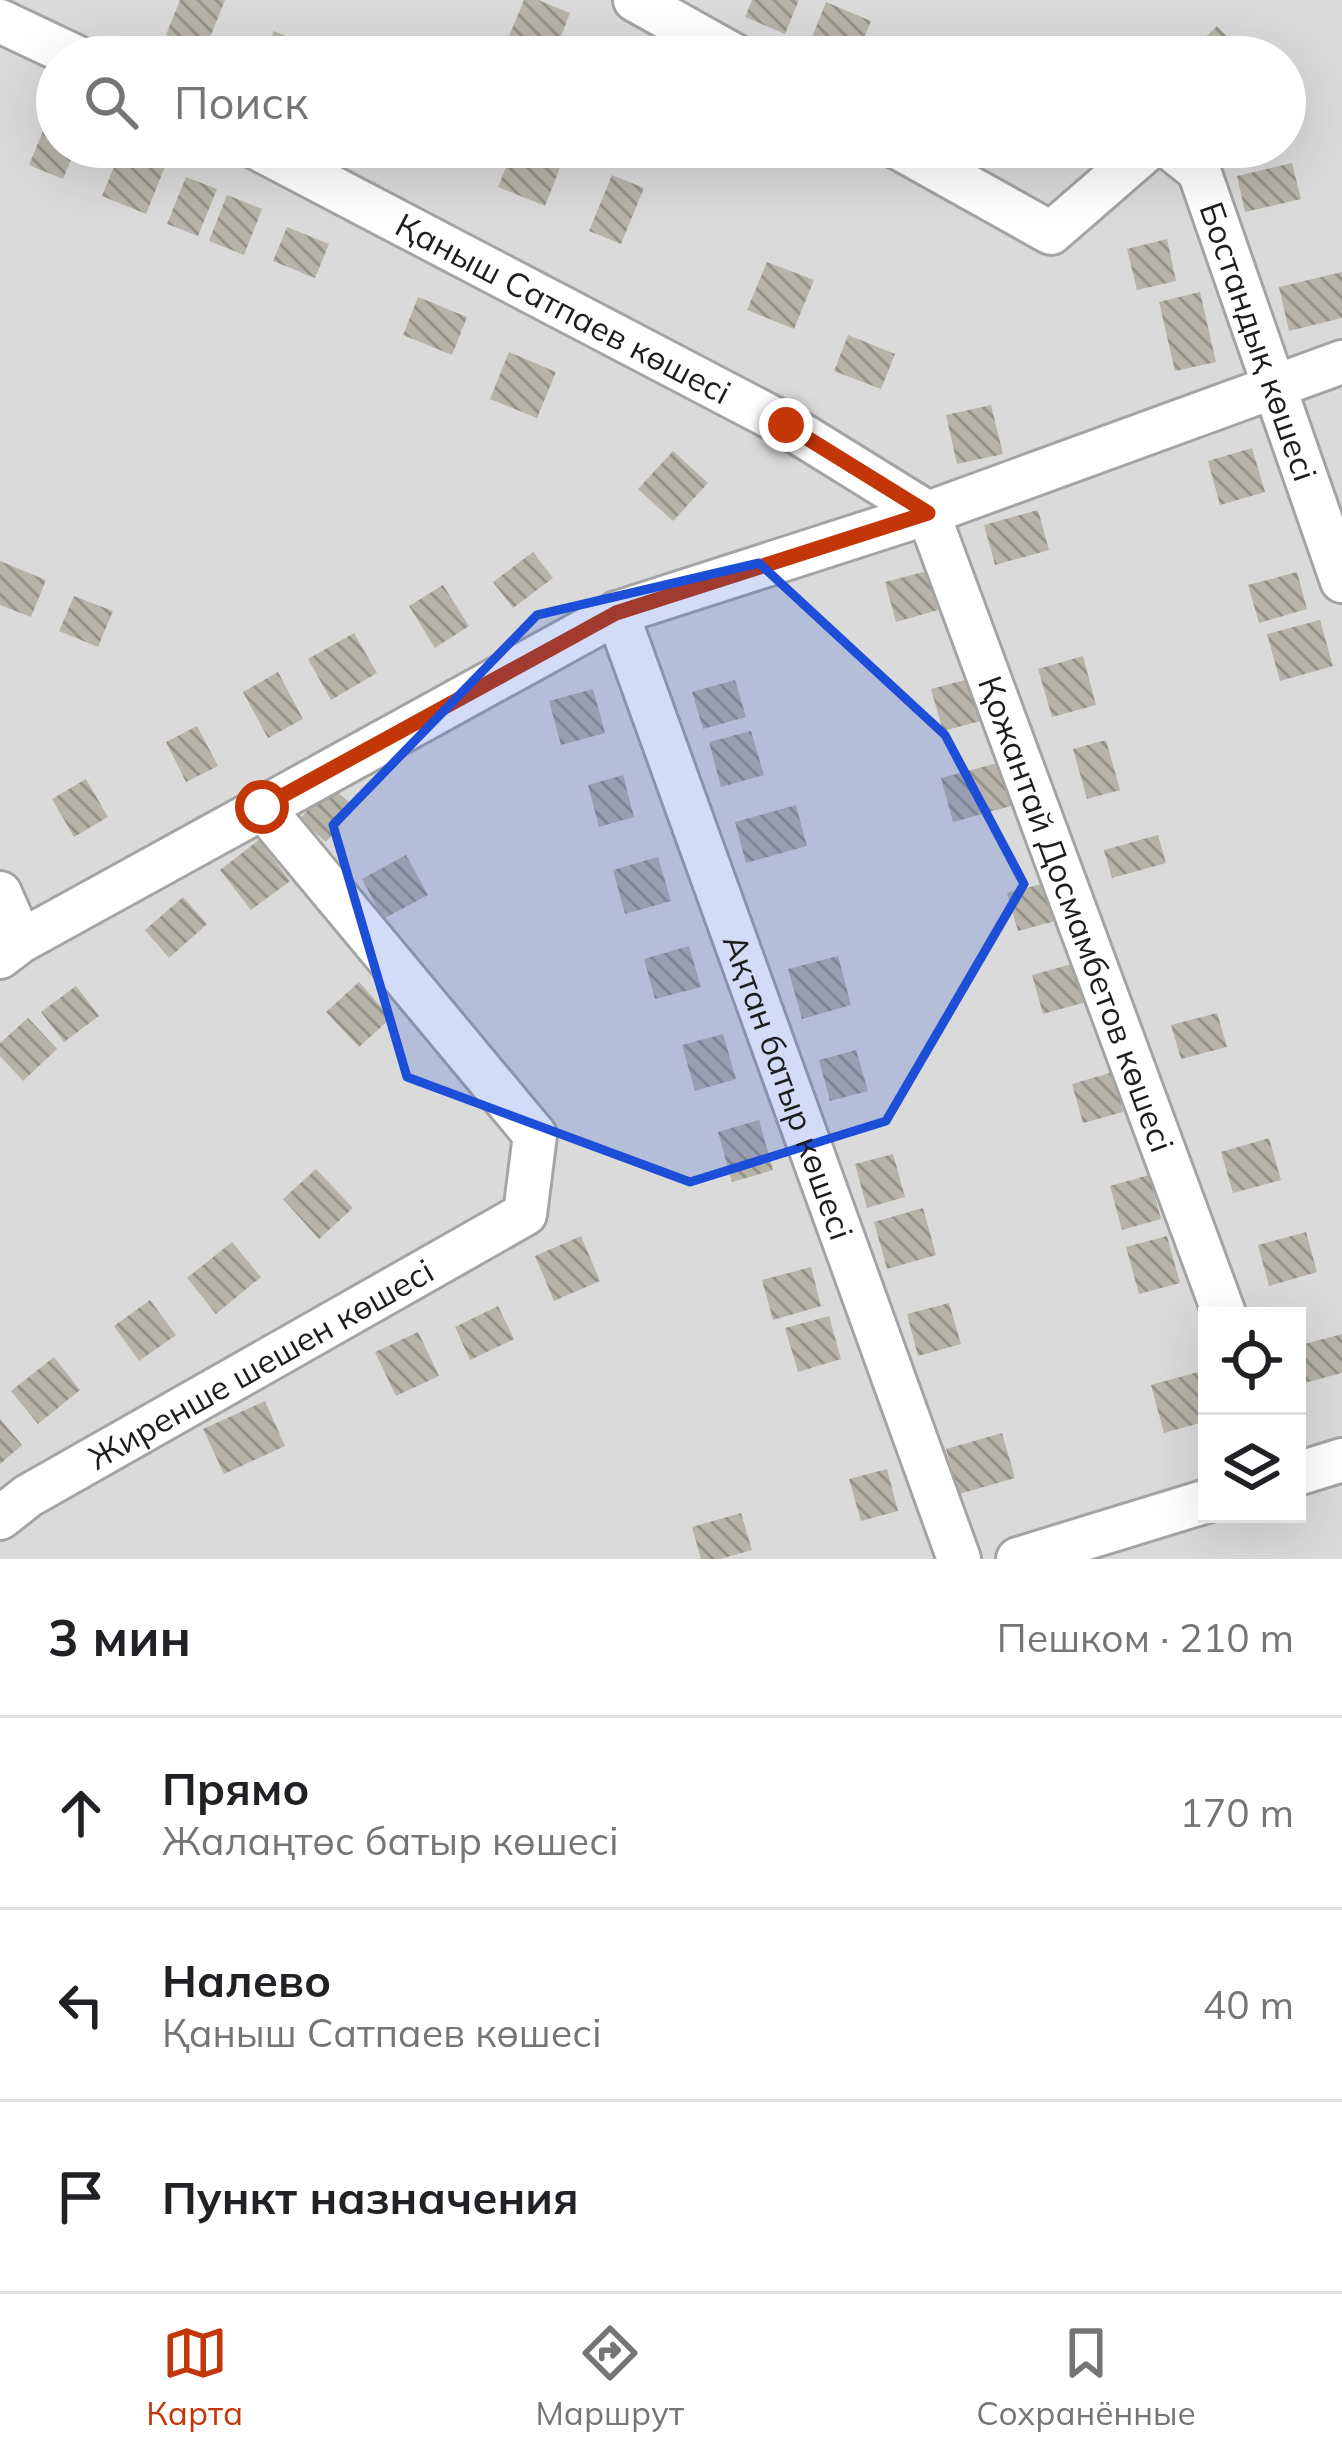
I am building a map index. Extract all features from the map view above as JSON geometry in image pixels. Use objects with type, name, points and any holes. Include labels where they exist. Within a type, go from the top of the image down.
[{"type":"street","points":[[635,0],[699,36]]},
{"type":"street","points":[[0,22],[36,39]]},
{"type":"street","name":"Қаныш Сатпаев көшесі","points":[[295,168],[786,425],[928,513]]},
{"type":"street","points":[[935,168],[1051,233],[1126,168]]},
{"type":"street","name":"Бостандық көшесі","points":[[1187,168],[1342,581]]},
{"type":"street","points":[[0,893],[10,949],[616,613],[928,513],[1342,362]]},
{"type":"street","name":"Қожантай Досмамбетов көшесі","points":[[928,513],[1222,1307]]},
{"type":"street","name":"Ақтан батыр көшесі","points":[[616,613],[959,1559]]},
{"type":"street","name":"Жиренше шешен көшесі","points":[[0,1518],[28,1496],[525,1214],[536,1135],[262,807]]},
{"type":"street","points":[[1306,1471],[1342,1460]]},
{"type":"street","points":[[1018,1559],[1198,1504]]},
{"type":"highlighted area","points":[[759,563],[945,735],[1024,884],[886,1121],[690,1182],[407,1077],[333,825],[537,615]]},
{"type":"shaded area","points":[[0,0],[1342,0],[1342,1559],[0,1559]]},
{"type":"building","points":[[180,0],[225,0],[211,36],[166,35]]},
{"type":"building","points":[[524,0],[538,0],[570,13],[561,36],[509,36]]},
{"type":"building","points":[[752,0],[799,0],[785,34],[745,17]]},
{"type":"building","points":[[826,2],[871,21],[865,36],[812,36]]},
{"type":"building","points":[[1217,26],[1227,36],[1207,36]]},
{"type":"building","points":[[36,168],[67,168],[63,179]]},
{"type":"building","points":[[113,168],[164,168],[146,214],[102,196]]},
{"type":"building","points":[[506,168],[560,168],[545,206],[498,187]]},
{"type":"building","points":[[1293,168],[1301,199],[1245,212],[1237,176]]},
{"type":"building","points":[[612,175],[644,188],[621,244],[589,231]]},
{"type":"building","points":[[186,177],[217,189],[198,236],[167,224]]},
{"type":"building","points":[[227,195],[262,209],[244,255],[209,241]]},
{"type":"building","points":[[287,227],[329,244],[315,278],[273,261]]},
{"type":"building","points":[[1167,239],[1176,281],[1137,290],[1127,249]]},
{"type":"building","points":[[767,262],[814,280],[794,329],[747,310]]},
{"type":"building","points":[[1342,272],[1342,318],[1289,331],[1279,287]]},
{"type":"building","points":[[1200,292],[1216,362],[1175,371],[1159,302]]},
{"type":"building","points":[[418,297],[467,317],[452,355],[403,335]]},
{"type":"building","points":[[848,335],[895,354],[881,389],[834,371]]},
{"type":"building","points":[[509,352],[556,372],[537,418],[490,399]]},
{"type":"building","points":[[991,405],[1003,454],[957,464],[946,415]]},
{"type":"building","points":[[1252,448],[1265,492],[1220,505],[1208,461]]},
{"type":"building","points":[[673,451],[708,483],[673,521],[638,489]]},
{"type":"building","points":[[1038,510],[1049,550],[995,565],[984,525]]},
{"type":"building","points":[[533,552],[553,578],[513,608],[493,582]]},
{"type":"building","points":[[0,561],[46,580],[31,617],[0,605]]},
{"type":"building","points":[[927,571],[938,610],[896,622],[885,582]]},
{"type":"building","points":[[1297,572],[1307,609],[1259,623],[1248,585]]},
{"type":"building","points":[[443,585],[469,626],[435,648],[409,606]]},
{"type":"building","points":[[74,596],[113,611],[98,647],[59,631]]},
{"type":"building","points":[[1320,620],[1333,666],[1280,681],[1267,634]]},
{"type":"building","points":[[354,633],[377,673],[331,700],[308,659]]},
{"type":"building","points":[[1083,656],[1096,705],[1052,717],[1038,669]]},
{"type":"building","points":[[278,672],[303,719],[268,738],[243,692]]},
{"type":"building","points":[[972,678],[984,720],[943,731],[931,689]]},
{"type":"building","points":[[735,680],[746,717],[703,729],[692,692]]},
{"type":"building","points":[[593,689],[605,733],[561,745],[549,701]]},
{"type":"building","points":[[197,726],[218,766],[186,782],[166,742]]},
{"type":"building","points":[[751,731],[764,775],[721,787],[709,742]]},
{"type":"building","points":[[1106,740],[1120,790],[1087,799],[1073,749]]},
{"type":"building","points":[[1005,761],[1018,804],[953,822],[941,778]]},
{"type":"building","points":[[623,775],[634,817],[599,827],[588,785]]},
{"type":"building","points":[[86,779],[108,817],[74,837],[52,799]]},
{"type":"building","points":[[329,785],[355,807],[326,842],[300,819]]},
{"type":"building","points":[[796,805],[807,846],[746,863],[735,822]]},
{"type":"building","points":[[1158,835],[1166,863],[1112,878],[1104,850]]},
{"type":"building","points":[[259,840],[290,881],[251,910],[220,870]]},
{"type":"building","points":[[406,855],[428,895],[383,919],[362,879]]},
{"type":"building","points":[[658,857],[671,901],[625,914],[613,870]]},
{"type":"building","points":[[1049,882],[1059,920],[1018,931],[1007,893]]},
{"type":"building","points":[[183,897],[207,924],[169,958],[145,930]]},
{"type":"building","points":[[689,946],[701,987],[655,999],[644,959]]},
{"type":"building","points":[[838,956],[851,1005],[802,1019],[788,969]]},
{"type":"building","points":[[1075,963],[1086,1002],[1043,1014],[1032,975]]},
{"type":"building","points":[[359,982],[391,1018],[359,1047],[326,1012]]},
{"type":"building","points":[[76,986],[99,1016],[64,1042],[41,1012]]},
{"type":"building","points":[[1217,1013],[1227,1047],[1181,1059],[1171,1025]]},
{"type":"building","points":[[28,1018],[57,1049],[23,1081],[0,1056],[0,1043]]},
{"type":"building","points":[[723,1034],[736,1079],[695,1091],[682,1045]]},
{"type":"building","points":[[856,1050],[868,1091],[830,1101],[819,1060]]},
{"type":"building","points":[[1113,1072],[1123,1112],[1083,1123],[1072,1084]]},
{"type":"building","points":[[759,1120],[773,1170],[732,1182],[718,1132]]},
{"type":"building","points":[[1269,1138],[1281,1180],[1233,1193],[1221,1152]]},
{"type":"building","points":[[893,1154],[905,1197],[867,1208],[855,1164]]},
{"type":"building","points":[[316,1169],[353,1208],[319,1239],[283,1199]]},
{"type":"building","points":[[1149,1175],[1161,1219],[1122,1230],[1110,1186]]},
{"type":"building","points":[[923,1208],[936,1255],[887,1269],[874,1222]]},
{"type":"building","points":[[1306,1232],[1317,1272],[1269,1286],[1258,1245]]},
{"type":"building","points":[[581,1236],[600,1281],[554,1301],[535,1256]]},
{"type":"building","points":[[1167,1236],[1180,1283],[1139,1294],[1126,1247]]},
{"type":"building","points":[[232,1242],[261,1277],[216,1314],[187,1278]]},
{"type":"building","points":[[811,1267],[821,1306],[773,1320],[762,1280]]},
{"type":"building","points":[[150,1300],[176,1335],[139,1361],[114,1326]]},
{"type":"building","points":[[949,1303],[961,1344],[918,1356],[907,1314]]},
{"type":"building","points":[[498,1306],[514,1339],[470,1360],[455,1327]]},
{"type":"building","points":[[829,1316],[841,1359],[798,1372],[785,1328]]},
{"type":"building","points":[[418,1332],[439,1376],[396,1396],[375,1352]]},
{"type":"building","points":[[1342,1334],[1342,1373],[1306,1383],[1306,1344]]},
{"type":"building","points":[[54,1357],[80,1390],[38,1424],[11,1391]]},
{"type":"building","points":[[1198,1372],[1198,1424],[1164,1433],[1151,1385]]},
{"type":"building","points":[[265,1401],[285,1446],[224,1474],[203,1429]]},
{"type":"building","points":[[0,1419],[22,1445],[0,1464]]},
{"type":"building","points":[[1002,1433],[1015,1478],[959,1494],[946,1449]]},
{"type":"building","points":[[887,1469],[898,1511],[861,1521],[849,1479]]},
{"type":"building","points":[[741,1513],[752,1550],[701,1559],[692,1527]]},
{"type":"route","points":[[262,807],[616,613],[928,513],[786,425]]}]
